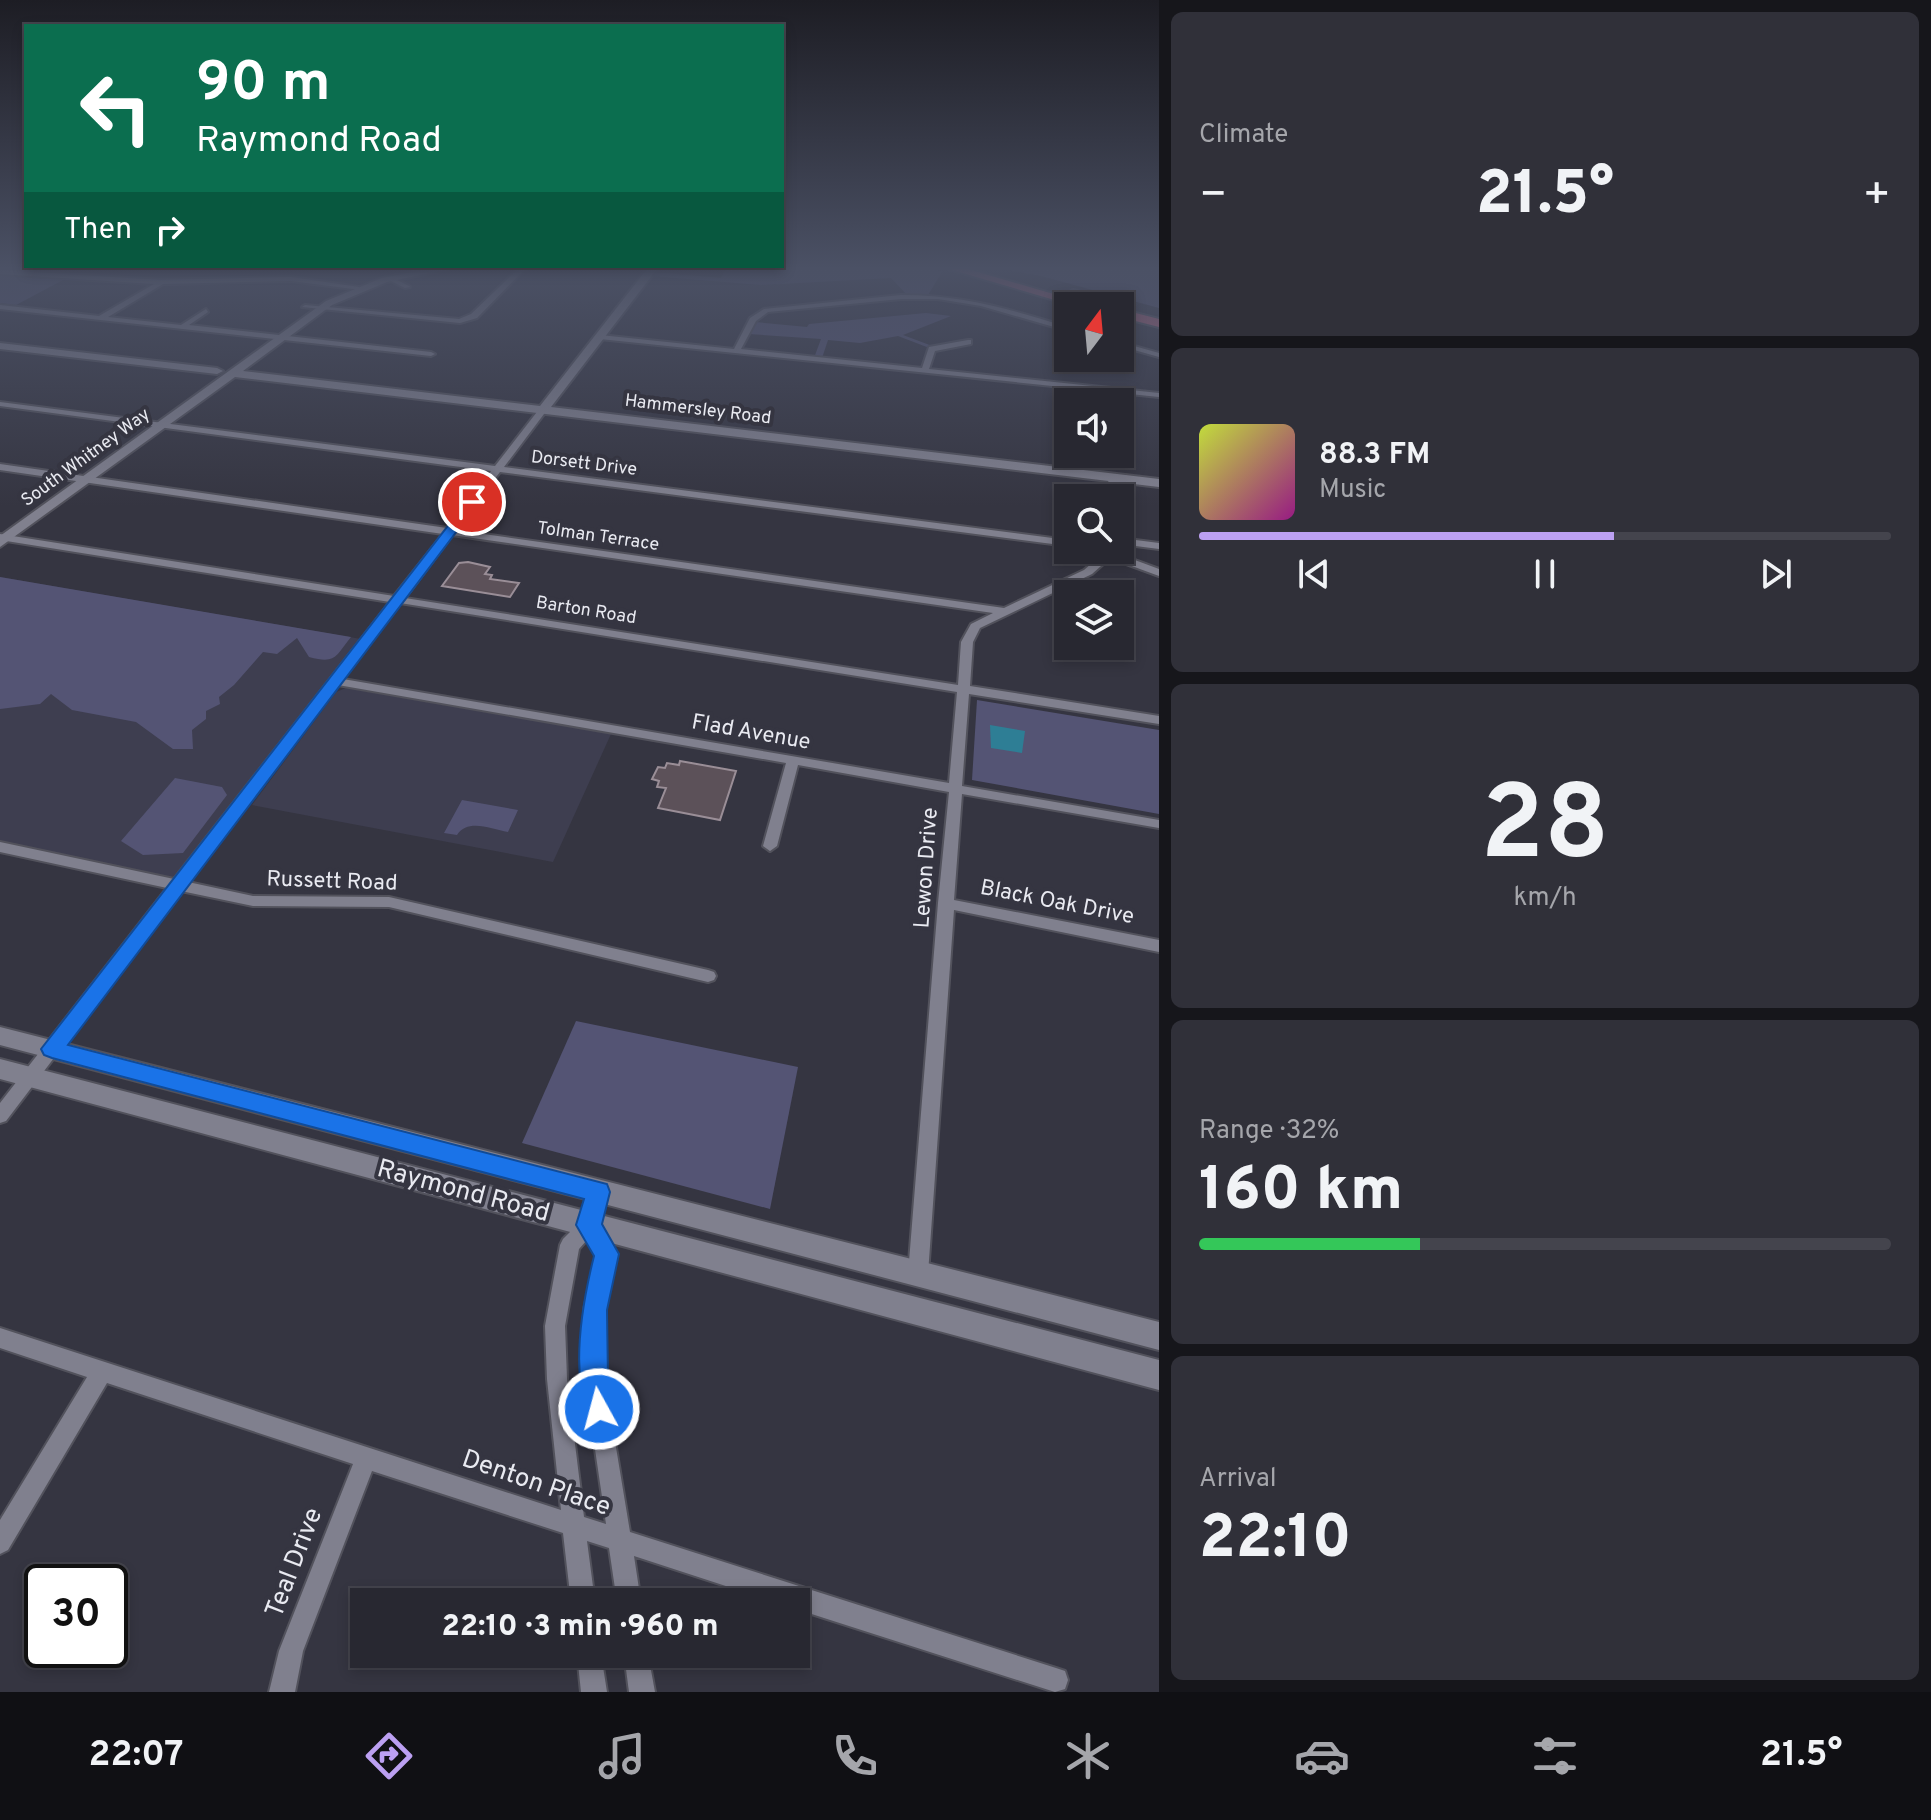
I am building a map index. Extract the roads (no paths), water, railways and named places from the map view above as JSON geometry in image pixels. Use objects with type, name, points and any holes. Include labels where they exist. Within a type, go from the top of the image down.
[{"type":"main road","points":[[17,348],[217,371],[218,377],[183,408]]},
{"type":"main road","name":"South Whitney Way","points":[[1,537],[70,477],[249,348]]},
{"type":"main road","name":"South Whitney Way","points":[[1,537],[86,480],[268,348]]},
{"type":"main road","points":[[543,410],[591,348]]},
{"type":"main road","name":"Hammersley Road","points":[[233,373],[1159,483]]},
{"type":"main road","name":"Raymond Road","points":[[0,1036],[1159,1336]]},
{"type":"main road","name":"Raymond Road","points":[[0,1069],[1159,1375]]},
{"type":"street","points":[[375,348],[431,354]]},
{"type":"street","points":[[706,348],[1159,395]]},
{"type":"street","points":[[925,370],[932,349],[937,348]]},
{"type":"street","points":[[1134,348],[1159,355]]},
{"type":"street","name":"Dorsett Drive","points":[[0,404],[1054,541]]},
{"type":"street","points":[[0,1116],[543,410]]},
{"type":"street","name":"Tolman Terrace","points":[[0,467],[1002,611]]},
{"type":"street","points":[[1113,478],[1114,484]]},
{"type":"street","name":"Barton Road","points":[[1,537],[1159,720]]},
{"type":"street","points":[[1134,543],[1159,546]]},
{"type":"street","points":[[1134,562],[1159,573]]},
{"type":"street","name":"Lewon Drive","points":[[918,1274],[967,642],[975,626],[1088,572],[1097,564]]},
{"type":"street","name":"Flad Avenue","points":[[336,681],[1159,824]]},
{"type":"street","points":[[770,846],[793,761]]},
{"type":"street","name":"Russett Road","points":[[0,847],[253,901],[389,902],[708,976]]},
{"type":"street","name":"Black Oak Drive","points":[[945,903],[1159,946]]},
{"type":"street","points":[[581,1588],[557,1379],[555,1326],[570,1245],[589,1225],[598,1192]]},
{"type":"street","points":[[589,1225],[606,1254],[594,1310],[593,1353],[627,1588]]},
{"type":"street","name":"Denton Place","points":[[0,1338],[367,1456],[620,1542],[1056,1680]]},
{"type":"street","points":[[0,1542],[102,1372]]},
{"type":"street","name":"Teal Drive","points":[[282,1692],[291,1651],[367,1456]]},
{"type":"street","points":[[591,1668],[594,1692]]},
{"type":"street","points":[[638,1668],[642,1692]]}]
